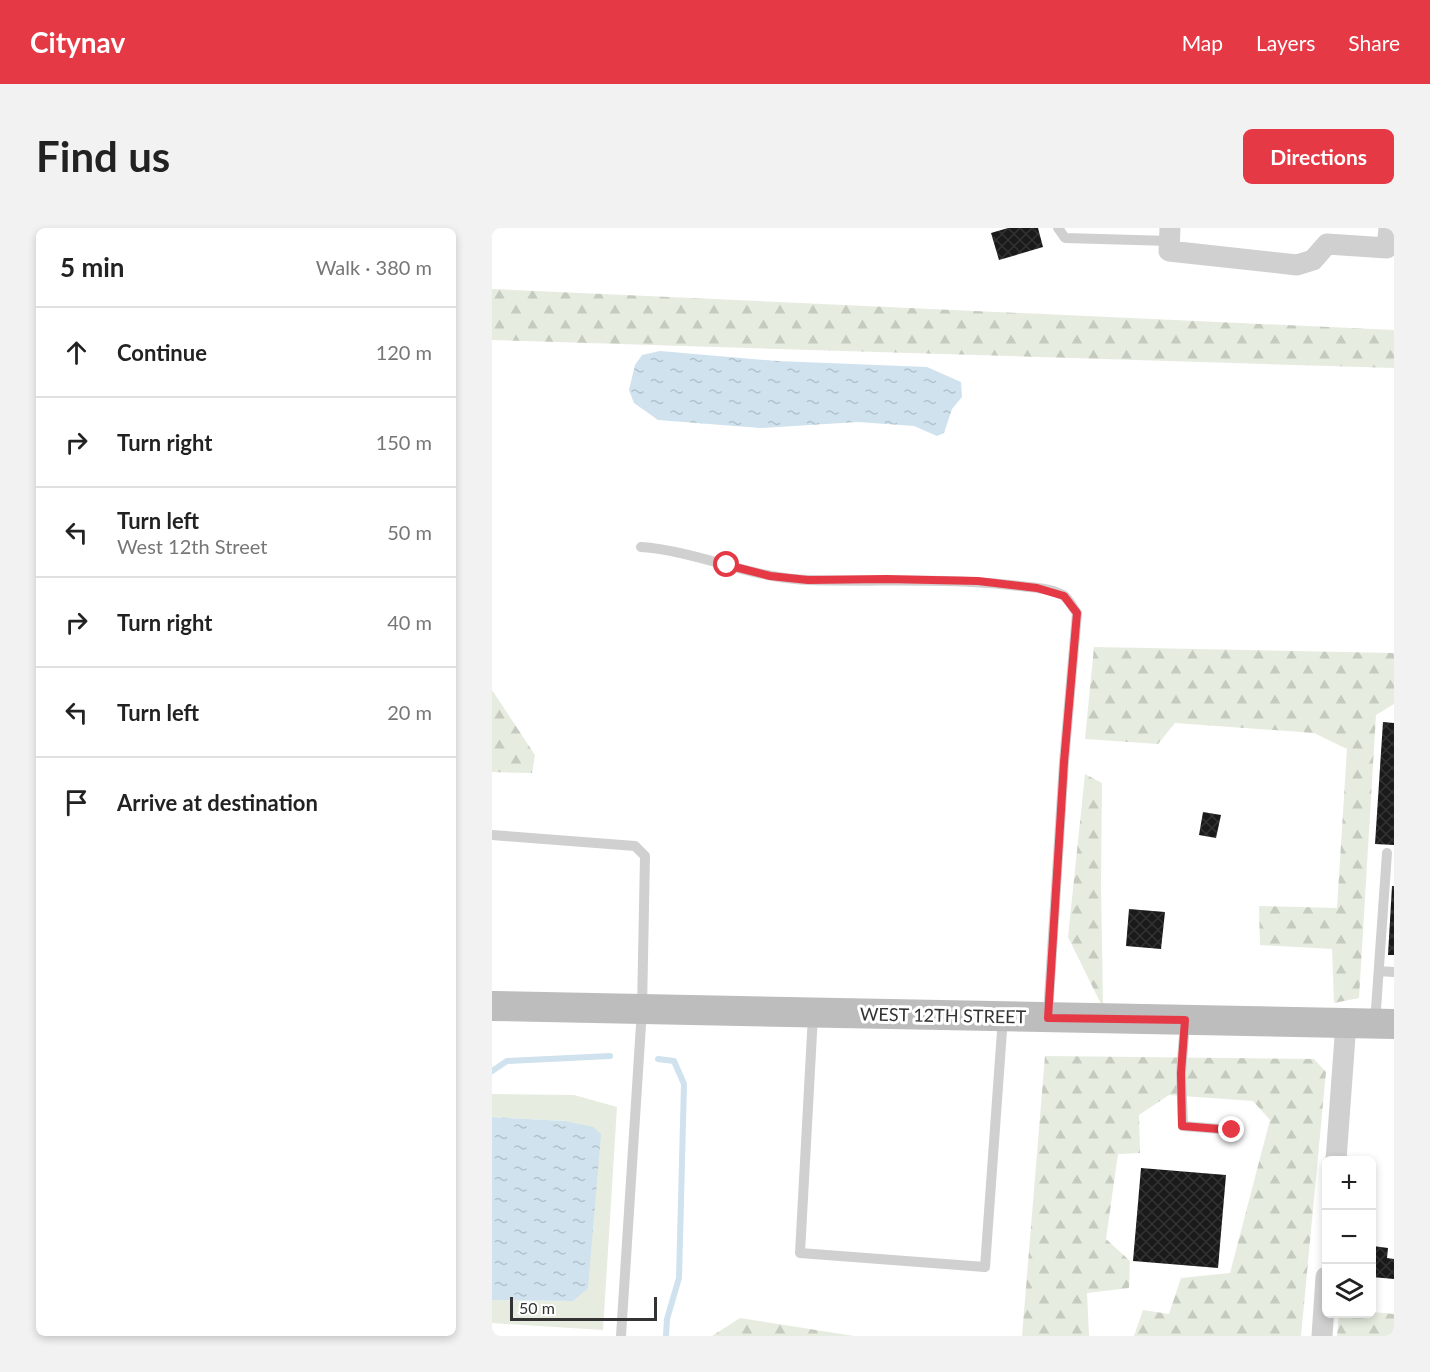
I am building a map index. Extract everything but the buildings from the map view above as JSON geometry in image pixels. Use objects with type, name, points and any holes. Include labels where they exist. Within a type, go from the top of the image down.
[{"type":"street","points":[[1170,235],[1169,251],[1298,265],[1313,260],[1327,244],[1387,248],[1389,228]]},
{"type":"street","name":"WEST 12TH STREET","points":[[492,1006],[1372,1023]]},
{"type":"street","points":[[1337,1156],[1372,1023]]},
{"type":"street","points":[[1322,1336],[1323,1318]]},
{"type":"lane","points":[[1058,228],[1065,238],[1170,235]]},
{"type":"lane","points":[[640,547],[664,549],[770,576],[808,580],[978,581],[1037,588],[1064,596],[1077,613],[1064,762],[1048,1018]]},
{"type":"lane","points":[[492,836],[635,846],[645,856],[642,1009],[621,1336]]},
{"type":"lane","points":[[1372,1023],[1379,971],[1387,853]]},
{"type":"lane","points":[[1379,971],[1394,972]]},
{"type":"lane","points":[[813,1013],[800,1253],[985,1267],[1003,1017]]},
{"type":"lane","points":[[1185,1020],[1181,1073],[1182,1126],[1232,1130]]},
{"type":"green space","points":[[492,289],[1394,330],[1394,368],[492,340]]},
{"type":"green space","points":[[1094,647],[1394,653],[1394,704],[1376,715],[1359,998],[1334,1003],[1332,949],[1260,945],[1259,906],[1337,908],[1347,749],[1314,733],[1175,723],[1158,744],[1085,739]]},
{"type":"green space","points":[[492,690],[535,755],[532,773],[492,772]]},
{"type":"green space","points":[[1085,774],[1102,783],[1103,1008],[1068,937]]},
{"type":"green space","points":[[1045,1056],[1314,1059],[1326,1072],[1301,1336],[1134,1336],[1143,1310],[1169,1314],[1181,1278],[1230,1273],[1270,1120],[1253,1101],[1169,1095],[1139,1115],[1140,1153],[1118,1154],[1106,1239],[1130,1261],[1129,1288],[1087,1293],[1089,1336],[1022,1336]]},
{"type":"green space","points":[[492,1094],[574,1095],[617,1107],[603,1330],[492,1323],[492,1300],[572,1301],[565,1121],[492,1117]]},
{"type":"green space","points":[[1376,1312],[1394,1314],[1394,1336],[1337,1336],[1339,1318],[1376,1318]]},
{"type":"green space","points":[[740,1318],[854,1336],[712,1336]]},
{"type":"water","points":[[660,351],[777,361],[927,367],[961,382],[962,397],[952,409],[944,433],[937,436],[914,426],[858,422],[760,428],[658,420],[634,403],[629,390],[635,365],[642,355]]},
{"type":"water","points":[[492,1117],[565,1121],[593,1127],[601,1134],[588,1288],[573,1301],[492,1300]]},
{"type":"waterway","points":[[492,1071],[507,1061],[610,1056]]},
{"type":"waterway","points":[[658,1059],[674,1061],[684,1084],[679,1278],[667,1319],[666,1336]]},
{"type":"route","points":[[727,565],[770,576],[808,580],[978,581],[1037,588],[1064,596],[1077,613],[1064,762],[1048,1018],[1185,1020],[1181,1073],[1182,1126],[1232,1130]]}]
